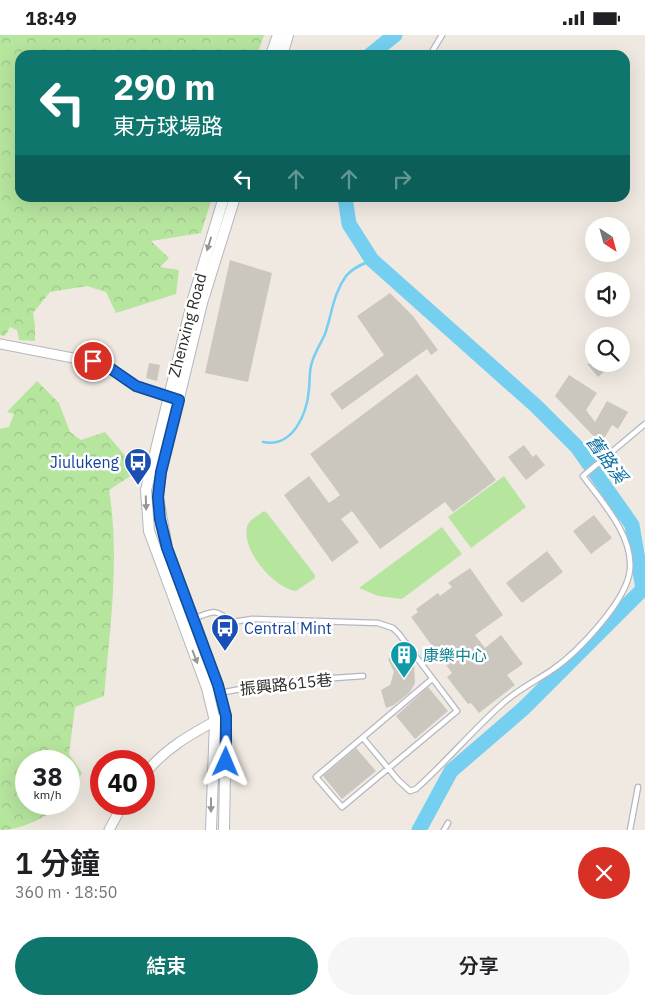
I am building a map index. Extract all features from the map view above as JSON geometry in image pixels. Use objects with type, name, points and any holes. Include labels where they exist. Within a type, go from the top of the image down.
[{"type":"street","points":[[272,50],[278,35]]},
{"type":"street","points":[[284,50],[288,35]]},
{"type":"street","name":"Zhenxing Road","points":[[222,202],[193,299],[158,497],[167,548],[220,693],[226,716],[224,830]]},
{"type":"street","name":"Zhenxing Road","points":[[211,830],[215,721],[209,697],[149,531],[146,490],[150,468],[174,398],[209,276],[234,202]]},
{"type":"street","points":[[0,344],[104,364],[136,386],[174,398]]},
{"type":"street","points":[[155,763],[189,735],[226,716]]},
{"type":"street","points":[[109,830],[117,815]]},
{"type":"lane","points":[[433,50],[442,35]]},
{"type":"lane","points":[[363,739],[410,791],[416,789],[504,702],[554,669],[579,646],[620,596],[628,581],[630,569],[626,542],[610,513],[583,476],[645,424]]},
{"type":"lane","points":[[182,623],[213,611],[221,612],[232,622],[252,619],[386,624],[399,634],[457,711],[342,807],[316,777],[432,679]]},
{"type":"lane","name":"振興路615巷","points":[[209,697],[220,693],[277,682],[363,676]]},
{"type":"lane","points":[[630,830],[638,787]]},
{"type":"lane","points":[[444,830],[448,823]]},
{"type":"green space","points":[[0,35],[264,35],[259,50],[15,50],[15,202],[211,202],[201,233],[151,241],[169,258],[160,267],[179,270],[176,294],[116,313],[106,292],[87,286],[50,292],[33,313],[35,341],[19,340],[17,330],[10,327],[5,336],[0,335]]},
{"type":"green space","points":[[37,381],[59,403],[70,432],[81,440],[105,432],[138,471],[109,490],[114,541],[114,567],[104,696],[75,707],[70,750],[15,750],[15,815],[47,815],[17,828],[0,830],[0,429],[9,427],[14,414],[7,412]]},
{"type":"green space","points":[[504,476],[526,507],[471,548],[448,517]]},
{"type":"green space","points":[[264,511],[315,575],[315,578],[296,591],[278,583],[269,575],[254,557],[249,546],[246,536],[248,524]]},
{"type":"green space","points":[[442,527],[462,554],[402,599],[378,596],[359,588]]},
{"type":"building","points":[[230,260],[272,273],[248,382],[205,373]]},
{"type":"building","points":[[390,293],[413,316],[438,350],[431,355],[427,349],[342,410],[330,394],[384,355],[357,316]]},
{"type":"building","points":[[149,363],[160,365],[157,381],[146,378]]},
{"type":"building","points":[[594,372],[604,372],[598,377]]},
{"type":"building","points":[[417,374],[496,480],[453,512],[445,502],[380,549],[352,511],[341,519],[359,542],[332,562],[284,495],[309,476],[329,503],[340,495],[310,454]]},
{"type":"building","points":[[569,375],[597,393],[586,410],[595,422],[607,401],[628,412],[618,429],[612,425],[601,444],[555,396]]},
{"type":"building","points":[[524,445],[533,457],[536,454],[545,465],[526,480],[508,457]]},
{"type":"building","points":[[594,515],[612,538],[591,554],[573,531]]},
{"type":"building","points":[[547,551],[563,572],[522,603],[506,583]]},
{"type":"building","points":[[470,568],[503,615],[475,635],[485,648],[501,635],[523,664],[507,675],[515,685],[479,713],[471,703],[468,704],[447,677],[452,673],[411,617],[418,612],[416,609],[438,593],[440,596],[452,587],[448,583]]},
{"type":"building","name":"康樂中心","points":[[404,647],[414,662],[415,683],[410,692],[394,705],[386,708],[381,690],[390,685],[394,672],[388,659]]},
{"type":"building","points":[[428,687],[448,711],[415,739],[396,716]]},
{"type":"building","points":[[356,748],[376,771],[342,799],[323,776]]},
{"type":"waterway","name":"舊路溪","points":[[376,50],[395,35]]},
{"type":"waterway","name":"舊路溪","points":[[346,202],[349,224],[372,260],[536,406],[577,447],[632,525],[643,589],[524,708],[451,771],[419,830]]},
{"type":"waterway","points":[[263,442],[283,440],[296,427],[308,399],[312,362],[325,334],[338,290],[348,273],[372,260]]},
{"type":"place","name":"Jiulukeng","points":[[138,486]]},
{"type":"place","name":"Central Mint","points":[[225,652]]},
{"type":"place","name":"康樂中心","points":[[404,679]]},
{"type":"route","points":[[93,361],[104,364],[136,386],[179,400],[161,472],[158,497],[160,519],[167,548],[218,685],[226,716],[226,762]]}]
